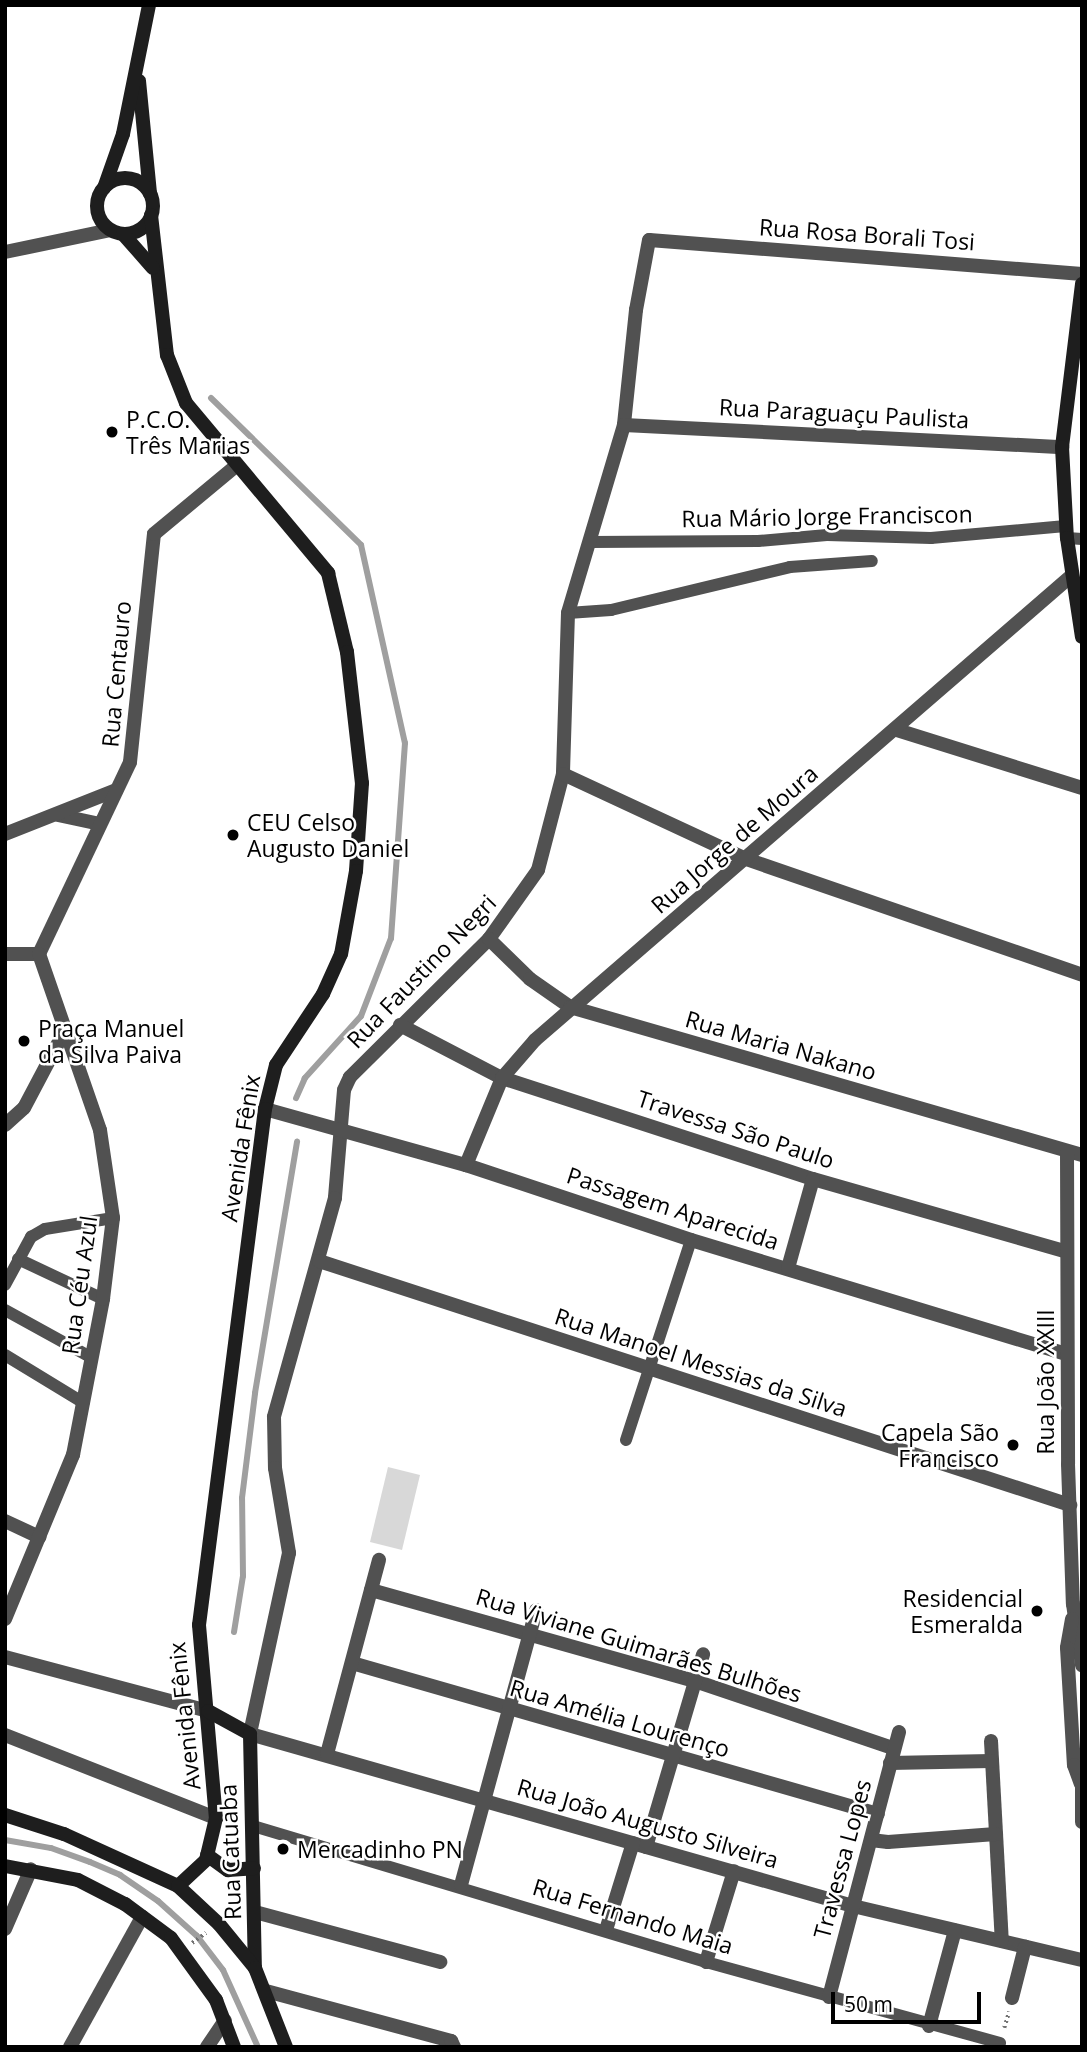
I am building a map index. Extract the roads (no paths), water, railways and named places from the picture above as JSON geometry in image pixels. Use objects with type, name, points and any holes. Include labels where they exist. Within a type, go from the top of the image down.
[{"type":"street","points":[[149,5],[117,156],[97,210],[154,270]]},
{"type":"street","points":[[5,252],[117,232],[137,231],[151,215],[138,62]]},
{"type":"street","points":[[104,188],[129,179],[150,194]]},
{"type":"street","name":"Avenida Fênix","points":[[151,215],[154,270],[167,355],[176,383],[197,422],[317,555],[328,573],[347,652],[361,754],[355,871],[341,954],[323,994],[276,1065],[265,1109],[199,1625],[216,1818],[207,1855],[178,1886]]},
{"type":"street","name":"Rua Rosa Borali Tosi","points":[[649,240],[1082,274]]},
{"type":"street","name":"Rua Faustino Negri","points":[[250,1734],[289,1553],[275,1468],[274,1417],[319,1261],[340,1175],[341,1104],[350,1077],[489,939],[516,907],[538,870],[563,774],[568,613],[624,425],[636,310],[649,240]]},
{"type":"street","points":[[1082,284],[1062,447],[1066,532],[1082,638]]},
{"type":"street","name":"Rua Paraguaçu Paulista","points":[[624,425],[1062,447]]},
{"type":"street","name":"Rua Centauro","points":[[39,954],[135,745],[151,541],[159,527],[236,466]]},
{"type":"street","name":"Rua Jorge de Moura","points":[[466,1165],[502,1077],[570,1007],[897,730],[1071,576]]},
{"type":"street","points":[[897,730],[1082,788]]},
{"type":"street","points":[[563,774],[746,859],[1082,975]]},
{"type":"street","points":[[5,834],[116,790]]},
{"type":"street","points":[[57,815],[100,824]]},
{"type":"street","name":"Rua Maria Nakano","points":[[489,939],[530,979],[570,1007],[1074,1153]]},
{"type":"street","points":[[5,954],[39,954]]},
{"type":"street","name":"Rua Céu Azul","points":[[5,1619],[73,1455],[103,1299],[113,1218],[100,1130],[63,1034],[39,954]]},
{"type":"street","name":"Travessa São Paulo","points":[[400,1025],[502,1077],[813,1179],[1067,1252]]},
{"type":"street","points":[[5,1125],[24,1108],[63,1034]]},
{"type":"street","name":"Passagem Aparecida","points":[[265,1109],[466,1165],[691,1240],[1067,1354]]},
{"type":"street","name":"Rua João XXIII","points":[[1074,1153],[1067,1252],[1067,1354],[1073,1611],[1082,1665]]},
{"type":"street","points":[[788,1268],[813,1179]]},
{"type":"street","name":"Rua Manoel Messias da Silva","points":[[319,1261],[1070,1505]]},
{"type":"street","points":[[5,1521],[40,1537]]},
{"type":"street","points":[[327,1754],[379,1560]]},
{"type":"street","name":"Rua Viviane Guimarães Bulhões","points":[[371,1590],[695,1681],[893,1748]]},
{"type":"street","points":[[461,1885],[536,1610]]},
{"type":"street","name":"Rua João XXIII","points":[[1073,1611],[1067,1648],[1074,1765],[1081,1782],[1082,1822]]},
{"type":"street","points":[[606,1930],[672,1757],[703,1654]]},
{"type":"street","points":[[5,1657],[208,1711]]},
{"type":"street","name":"Rua Amélia Lourenço","points":[[352,1663],[509,1712],[878,1814]]},
{"type":"street","name":"Rua João Augusto Silveira","points":[[208,1711],[250,1734],[853,1906],[1082,1960]]},
{"type":"street","name":"Travessa Lopes","points":[[829,1997],[899,1732]]},
{"type":"street","name":"Rua Catuaba","points":[[250,1734],[255,1968]]},
{"type":"street","points":[[5,1735],[216,1818]]},
{"type":"street","points":[[990,1741],[1002,1941]]},
{"type":"street","points":[[890,1763],[992,1761]]},
{"type":"street","points":[[5,1815],[64,1833],[178,1886],[219,1924],[255,1968],[286,2047]]},
{"type":"street","points":[[871,1840],[888,1842],[996,1834]]},
{"type":"street","points":[[207,1855],[228,1870],[254,1868]]},
{"type":"street","points":[[5,1866],[78,1880],[142,1917],[171,1938],[201,1975],[225,2020],[234,2047]]},
{"type":"street","points":[[5,1929],[31,1870]]},
{"type":"street","points":[[706,1962],[734,1871]]},
{"type":"street","points":[[255,1912],[440,1962]]},
{"type":"street","points":[[70,2047],[142,1917]]},
{"type":"street","points":[[929,2026],[955,1930]]},
{"type":"street","points":[[1012,1998],[1025,1947]]},
{"type":"street","points":[[266,1991],[452,2044]]},
{"type":"street","points":[[207,2047],[225,2020]]},
{"type":"lane","name":"Rua Mário Jorge Franciscon","points":[[590,542],[758,541],[827,535],[886,540],[1066,532],[1082,540]]},
{"type":"lane","points":[[568,613],[611,610],[790,567],[872,561]]},
{"type":"lane","points":[[5,1285],[31,1237],[45,1229],[113,1218]]},
{"type":"lane","points":[[626,1440],[691,1240]]},
{"type":"lane","points":[[18,1259],[103,1299]]},
{"type":"lane","points":[[5,1310],[92,1358]]},
{"type":"lane","points":[[5,1355],[84,1403]]},
{"type":"lane","name":"Rua Fernando Maia","points":[[254,1826],[461,1885],[706,1962],[929,2026],[1000,2043]]},
{"type":"waterway","points":[[211,398],[361,545],[405,743],[391,938],[361,1016],[305,1078],[296,1098]]},
{"type":"waterway","points":[[234,1632],[243,1576],[242,1498],[255,1393],[297,1141]]},
{"type":"waterway","points":[[5,1840],[51,1848],[90,1862],[120,1875],[158,1901],[197,1936],[223,1970],[258,2047]]},
{"type":"place","name":"P.C.O. Três Marias","points":[[112,432]]},
{"type":"place","name":"CEU Celso Augusto Daniel","points":[[233,835]]},
{"type":"place","name":"Praça Manuel da Silva Paiva","points":[[24,1041]]},
{"type":"place","name":"Capela São Francisco","points":[[1013,1445]]},
{"type":"place","name":"Residencial Esmeralda","points":[[1037,1611]]},
{"type":"place","name":"Mercadinho PN","points":[[283,1849]]}]
